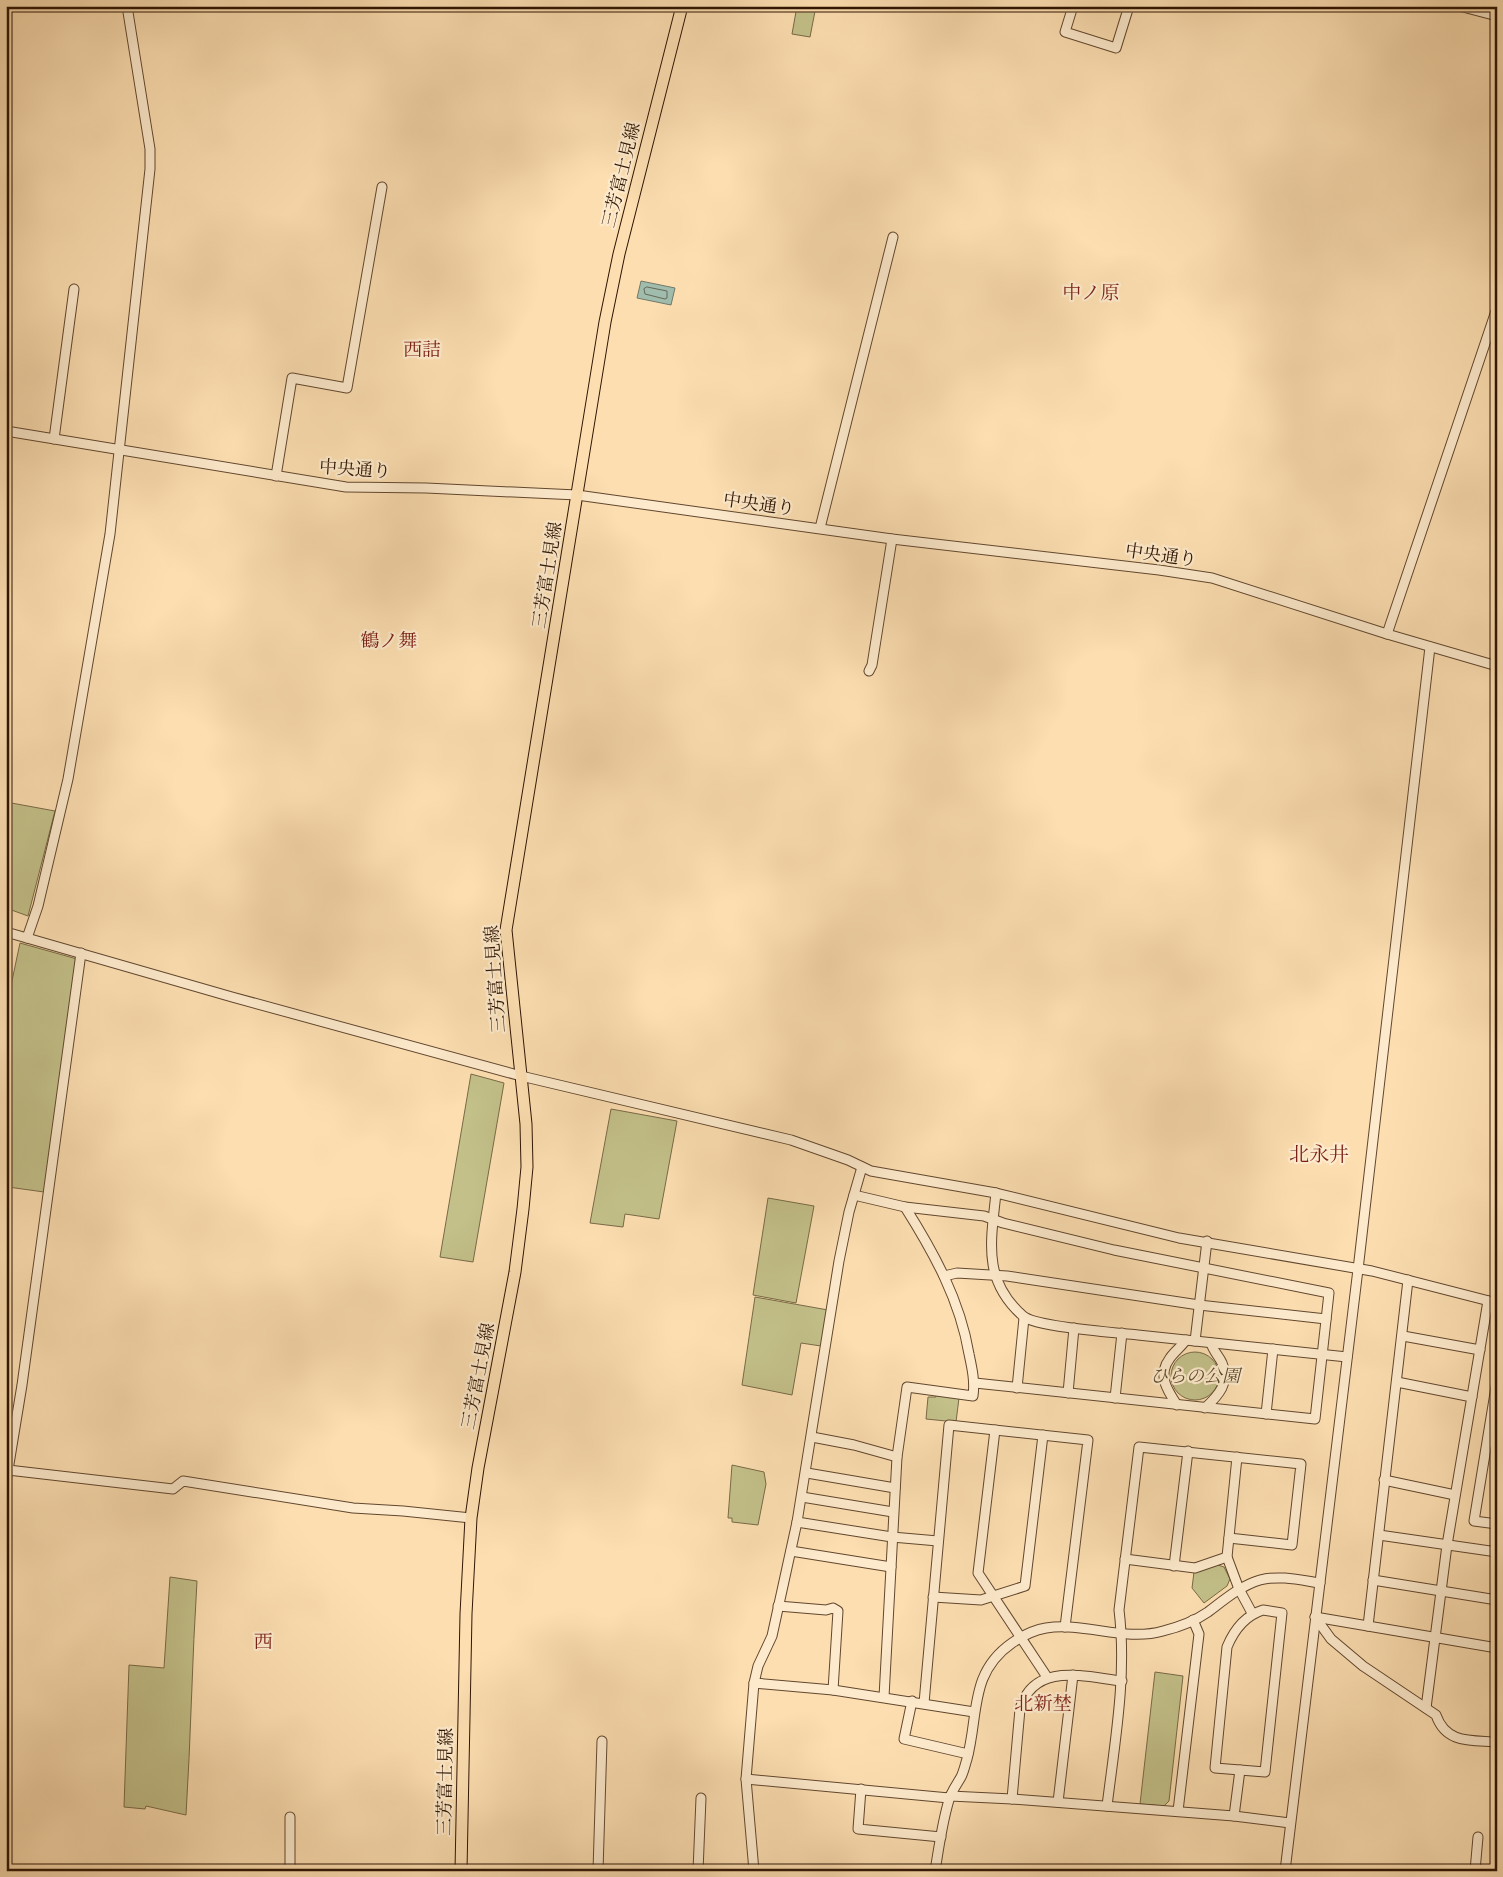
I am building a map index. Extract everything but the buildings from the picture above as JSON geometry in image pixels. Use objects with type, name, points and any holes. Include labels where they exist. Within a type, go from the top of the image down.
[{"type":"main road","name":"三芳富士見線","points":[[461,1871],[467,1566],[471,1518],[478,1468],[515,1272],[524,1209],[527,1167],[521,1076],[506,930],[604,322],[619,254],[682,6]]},
{"type":"street","points":[[27,938],[38,906],[68,779],[110,534],[150,169],[150,149],[126,6]]},
{"type":"street","points":[[1072,6],[1065,32],[1116,48],[1129,6]]},
{"type":"street","points":[[1458,6],[1476,9],[1497,16]]},
{"type":"street","points":[[276,476],[292,378],[347,388],[382,187]]},
{"type":"street","points":[[820,528],[893,237]]},
{"type":"street","points":[[54,439],[74,289]]},
{"type":"street","points":[[1387,634],[1497,308]]},
{"type":"street","name":"中央通り","points":[[6,431],[346,488],[426,488],[577,495],[892,539],[1159,570],[1212,578],[1387,634],[1497,666]]},
{"type":"street","points":[[869,671],[892,539]]},
{"type":"street","points":[[1285,1871],[1358,1269],[1430,647]]},
{"type":"street","points":[[6,932],[232,997],[521,1076],[791,1140],[828,1152],[871,1171],[996,1193],[1141,1229],[1358,1269],[1493,1302],[1480,1350],[1455,1495],[1426,1708]]},
{"type":"street","points":[[6,1482],[22,1385],[81,953]]},
{"type":"street","points":[[754,1871],[746,1779],[754,1683],[758,1666],[770,1644],[791,1551],[812,1437],[814,1410],[839,1260],[862,1167]]},
{"type":"street","points":[[996,1193],[990,1257],[994,1276],[1003,1292],[1024,1318],[1074,1328],[1347,1357]]},
{"type":"street","points":[[854,1195],[906,1208],[984,1216],[1003,1223],[1114,1250],[1329,1293],[1315,1419],[975,1384]]},
{"type":"street","points":[[884,1697],[897,1457],[907,1387],[973,1396],[975,1384],[961,1318],[944,1276],[928,1244],[906,1208]]},
{"type":"street","points":[[1177,1405],[1165,1386],[1164,1370],[1168,1360],[1191,1341],[1200,1305],[1207,1241]]},
{"type":"street","points":[[944,1276],[957,1274],[1007,1276],[1200,1305],[1326,1319]]},
{"type":"street","points":[[1368,1626],[1408,1280]]},
{"type":"street","points":[[1017,1388],[1024,1318]]},
{"type":"street","points":[[1068,1393],[1074,1328]]},
{"type":"street","points":[[1115,1398],[1122,1333]]},
{"type":"street","points":[[1403,1336],[1480,1350]]},
{"type":"street","points":[[1205,1408],[1218,1396],[1225,1379],[1222,1363],[1213,1350],[1211,1343]]},
{"type":"street","points":[[1266,1414],[1273,1349]]},
{"type":"street","points":[[1497,1381],[1474,1521],[1497,1524]]},
{"type":"street","points":[[1397,1382],[1472,1397]]},
{"type":"street","points":[[924,1703],[949,1425],[1088,1440],[1065,1627]]},
{"type":"street","points":[[995,1430],[978,1573],[1019,1638],[1047,1677]]},
{"type":"street","points":[[933,1597],[971,1600],[993,1597],[1025,1586],[1043,1435]]},
{"type":"street","points":[[812,1437],[854,1445],[897,1457]]},
{"type":"street","points":[[1107,1806],[1122,1681],[1122,1634],[1119,1610],[1139,1447],[1301,1464],[1292,1545],[1229,1538]]},
{"type":"street","points":[[1174,1566],[1188,1451]]},
{"type":"street","points":[[1237,1457],[1227,1557],[1239,1590],[1252,1613]]},
{"type":"street","points":[[8,1470],[173,1489],[183,1480],[353,1508],[471,1518]]},
{"type":"street","points":[[806,1473],[895,1488]]},
{"type":"street","points":[[1384,1480],[1455,1495]]},
{"type":"street","points":[[802,1497],[893,1512]]},
{"type":"street","points":[[797,1522],[892,1537],[938,1542]]},
{"type":"street","points":[[1379,1535],[1497,1552]]},
{"type":"street","points":[[791,1551],[891,1567]]},
{"type":"street","points":[[1125,1559],[1195,1568],[1227,1557]]},
{"type":"street","points":[[935,1871],[940,1837],[950,1797],[962,1774],[968,1754],[979,1686],[988,1667],[1002,1650],[1019,1638],[1046,1628],[1065,1627],[1122,1634],[1161,1632],[1194,1620],[1239,1590],[1259,1580],[1281,1577],[1320,1583]]},
{"type":"street","points":[[1373,1580],[1497,1600]]},
{"type":"street","points":[[778,1606],[826,1610],[833,1608],[838,1611],[833,1690]]},
{"type":"street","points":[[1262,1610],[1282,1613],[1265,1772],[1240,1770],[1215,1768],[1227,1647],[1232,1635],[1252,1613],[1262,1610]]},
{"type":"street","points":[[1315,1617],[1497,1648]]},
{"type":"street","points":[[1315,1617],[1331,1639],[1362,1666],[1436,1716],[1439,1725],[1447,1734],[1456,1738],[1497,1742]]},
{"type":"street","points":[[1178,1811],[1199,1634],[1194,1620]]},
{"type":"street","points":[[1012,1799],[1022,1704],[1029,1690],[1037,1682],[1047,1677],[1060,1675],[1122,1681]]},
{"type":"street","points":[[1058,1802],[1073,1676]]},
{"type":"street","points":[[754,1683],[833,1690],[974,1712]]},
{"type":"street","points":[[912,1701],[904,1739],[968,1754]]},
{"type":"street","points":[[598,1871],[602,1742]]},
{"type":"street","points":[[1234,1816],[1240,1770]]},
{"type":"street","points":[[746,1779],[950,1797],[1012,1799],[1178,1811],[1290,1824]]},
{"type":"street","points":[[861,1789],[858,1829],[940,1837]]},
{"type":"street","points":[[698,1871],[700,1798]]},
{"type":"street","points":[[290,1817],[290,1871]]},
{"type":"street","points":[[1475,1871],[1478,1837]]},
{"type":"green space","points":[[797,6],[816,6],[810,37],[792,34]]},
{"type":"green space","points":[[6,802],[55,811],[28,916],[6,908]]},
{"type":"green space","points":[[20,943],[77,959],[44,1192],[8,1187],[8,1184],[6,1184],[6,1009]]},
{"type":"green space","points":[[471,1074],[504,1083],[473,1262],[440,1257]]},
{"type":"green space","points":[[611,1109],[677,1121],[659,1219],[625,1214],[623,1227],[590,1223]]},
{"type":"green space","points":[[768,1198],[814,1206],[796,1303],[753,1295]]},
{"type":"green space","points":[[755,1297],[828,1310],[821,1346],[801,1343],[792,1395],[742,1385]]},
{"type":"green space","name":"ひらの公園","points":[[1190,1352],[1200,1352],[1212,1359],[1219,1371],[1219,1381],[1212,1393],[1200,1400],[1190,1400],[1182,1396],[1175,1389],[1171,1381],[1171,1371],[1175,1363],[1182,1356]]},
{"type":"green space","points":[[936,1395],[959,1398],[956,1422],[926,1419],[928,1397],[936,1397]]},
{"type":"green space","points":[[732,1465],[764,1472],[766,1484],[758,1525],[732,1522],[732,1518],[728,1518]]},
{"type":"green space","points":[[1218,1565],[1224,1567],[1230,1579],[1227,1586],[1204,1603],[1192,1588],[1194,1572]]},
{"type":"green space","points":[[170,1577],[197,1581],[186,1815],[146,1806],[145,1809],[124,1807],[129,1665],[164,1668]]},
{"type":"green space","points":[[1155,1672],[1183,1676],[1169,1801],[1164,1806],[1140,1804]]},
{"type":"water","points":[[641,281],[675,288],[671,305],[637,298]]},
{"type":"district","name":"中ノ原","points":[[1091,292]]},
{"type":"district","name":"西詰","points":[[422,349]]},
{"type":"district","name":"鶴ノ舞","points":[[389,640]]},
{"type":"district","name":"北永井","points":[[1319,1154]]},
{"type":"district","name":"西","points":[[263,1641]]},
{"type":"district","name":"北新埜","points":[[1043,1703]]}]
